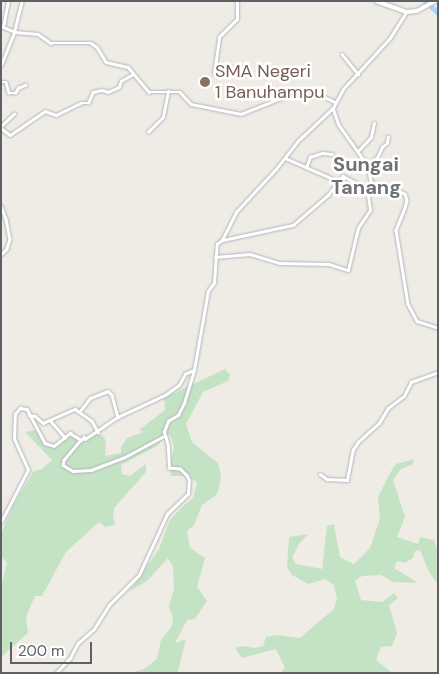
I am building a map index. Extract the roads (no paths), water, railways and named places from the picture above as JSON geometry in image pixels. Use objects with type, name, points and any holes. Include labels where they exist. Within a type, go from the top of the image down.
[{"type":"main road","points":[[376,1],[406,12],[419,10],[433,2]]},
{"type":"street","points":[[8,1],[2,27],[15,32],[38,34],[56,44],[86,41],[95,44],[106,62],[126,66],[149,92],[180,92],[191,104],[238,114],[281,98],[299,94],[320,94],[335,102]]},
{"type":"street","points":[[1,65],[15,32],[22,1]]},
{"type":"street","points":[[214,74],[219,37],[237,19],[237,1]]},
{"type":"street","points":[[56,673],[70,658],[78,643],[94,629],[109,605],[139,575],[166,514],[188,494],[189,481],[187,476],[180,469],[169,468],[168,446],[164,436],[168,421],[178,415],[184,403],[194,370],[208,291],[214,283],[217,244],[222,240],[236,212],[299,140],[333,108],[335,102],[390,38],[406,12]]},
{"type":"street","points":[[342,54],[358,74]]},
{"type":"street","points":[[14,114],[1,127],[10,135],[45,111],[50,115],[56,115],[81,103],[88,103],[93,92],[102,90],[108,92],[120,87],[121,81],[134,74]]},
{"type":"street","points":[[1,82],[6,82],[9,93],[15,93],[18,88],[25,85]]},
{"type":"street","points":[[148,132],[163,117],[168,91]]},
{"type":"street","points":[[215,257],[250,254],[279,262],[329,264],[348,270],[358,228],[370,210],[367,189],[371,182],[368,166],[359,150],[339,125],[333,108]]},
{"type":"street","points":[[359,150],[371,137],[374,123]]},
{"type":"street","points":[[368,166],[378,156],[388,137]]},
{"type":"street","points":[[306,168],[310,157],[322,153],[332,154]]},
{"type":"street","points":[[285,158],[338,181]]},
{"type":"street","points":[[222,240],[293,225],[328,195],[344,176],[367,189]]},
{"type":"street","points":[[371,182],[396,189],[405,194],[407,200],[406,208],[396,230],[408,304],[417,321],[423,325],[438,328]]},
{"type":"street","points":[[1,206],[10,239],[7,249],[1,255]]},
{"type":"street","points":[[164,436],[122,458],[91,470],[73,471],[63,465],[64,460],[81,440],[98,432],[118,417],[166,395],[178,385],[185,374],[194,370]]},
{"type":"street","points":[[320,474],[327,479],[347,480],[353,450],[358,442],[379,423],[388,408],[404,396],[411,382],[438,372]]},
{"type":"street","points":[[80,411],[90,398],[108,391],[112,395],[118,417]]},
{"type":"street","points":[[1,522],[28,470],[14,439],[15,414],[20,408],[27,409],[48,445],[57,445],[70,433],[81,440]]},
{"type":"street","points":[[29,415],[35,416],[41,422],[50,420],[75,408],[92,421],[98,432]]},
{"type":"street","points":[[50,420],[65,437]]},
{"type":"waterway","points":[[425,1],[438,13]]},
{"type":"place","name":"SMA Negeri 1 Banuhampu","points":[[205,82]]},
{"type":"district","name":"Sungai Tanang","points":[[366,176]]}]
